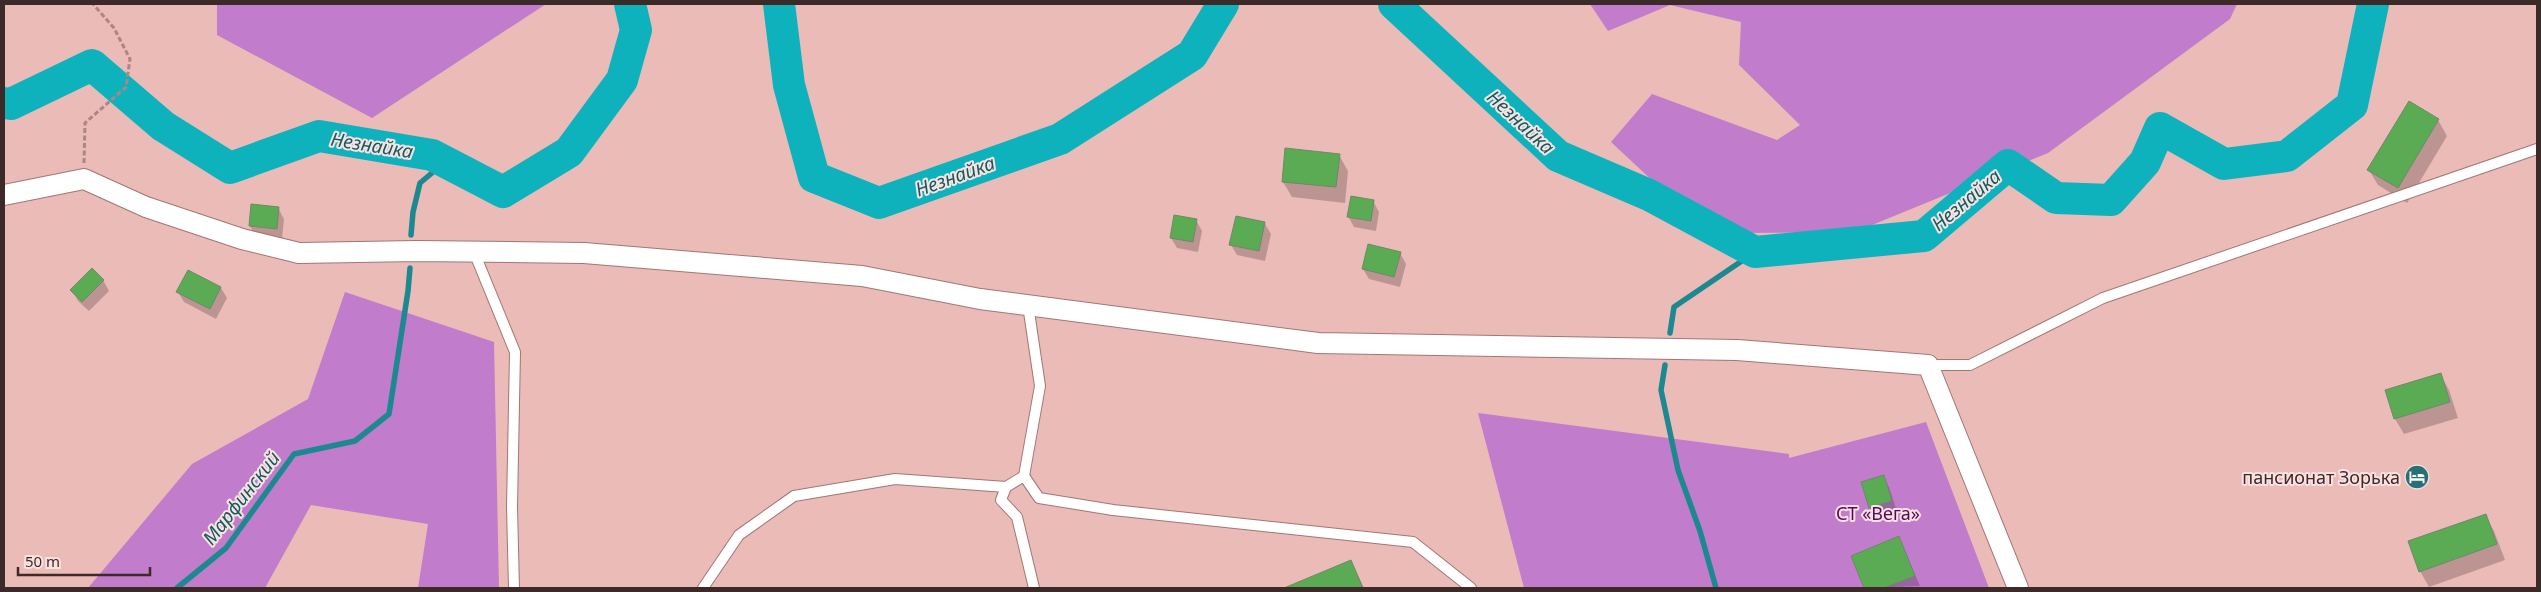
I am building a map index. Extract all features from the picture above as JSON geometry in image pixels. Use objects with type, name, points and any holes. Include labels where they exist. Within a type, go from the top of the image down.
[{"type":"street","points":[[4,196],[84,179],[146,207],[242,239],[298,253],[474,252],[584,254],[862,276],[980,299],[1318,343],[1737,350],[1928,365],[2018,588]]},
{"type":"lane","points":[[1928,365],[1970,366],[2102,298],[2537,149]]},
{"type":"lane","points":[[474,252],[515,352],[512,507],[514,588]]},
{"type":"lane","points":[[1028,305],[1040,386],[1024,476],[1039,498],[1104,509],[1413,542],[1471,588]]},
{"type":"lane","points":[[703,588],[739,535],[794,496],[895,479],[1006,487],[1024,476]]},
{"type":"lane","points":[[1006,487],[1001,500],[1016,517],[1034,588]]},
{"type":"path","points":[[84,179],[85,124],[126,87],[130,59],[114,28],[93,4]]},
{"type":"green space","points":[[217,4],[546,4],[372,118],[217,35]]},
{"type":"green space","points":[[1590,4],[2237,4],[2230,19],[2048,153],[1855,232],[1740,233],[1656,184],[1611,142],[1652,94],[1777,140],[1800,125],[1739,65],[1741,22],[1670,5],[1608,31]]},
{"type":"green space","points":[[345,292],[494,342],[499,588],[418,588],[428,524],[311,505],[265,588],[88,588],[192,464],[308,399]]},
{"type":"green space","name":"СТ «Вега»","points":[[1478,413],[1789,454],[1789,458],[1926,422],[1989,588],[1524,588]]},
{"type":"building","points":[[2409,101],[2439,119],[2398,188],[2367,170]]},
{"type":"building","points":[[1285,148],[1340,154],[1336,187],[1282,182]]},
{"type":"building","points":[[1351,196],[1374,200],[1371,221],[1347,217]]},
{"type":"building","points":[[251,204],[279,207],[277,229],[249,226]]},
{"type":"building","points":[[1174,215],[1197,219],[1193,242],[1170,238]]},
{"type":"building","points":[[1236,216],[1265,222],[1259,251],[1229,245]]},
{"type":"building","points":[[1368,244],[1401,252],[1394,277],[1362,269]]},
{"type":"building","points":[[92,268],[104,280],[82,302],[70,290]]},
{"type":"building","points":[[188,270],[221,287],[210,309],[176,292]]},
{"type":"building","points":[[2441,373],[2450,402],[2394,419],[2385,390]]},
{"type":"building","points":[[1884,475],[1892,501],[1869,508],[1861,482]]},
{"type":"building","points":[[2486,514],[2497,544],[2419,572],[2408,541]]},
{"type":"building","points":[[1899,536],[1915,576],[1884,588],[1864,588],[1851,556]]},
{"type":"building","points":[[1351,560],[1363,588],[1284,588]]},
{"type":"waterway","name":"Незнайка","points":[[4,103],[11,104],[92,65],[163,126],[230,168],[319,136],[432,155],[503,192],[569,152],[622,80],[636,30],[630,4]]},
{"type":"waterway","name":"Незнайка","points":[[779,4],[789,85],[814,177],[879,203],[1060,139],[1192,55],[1223,4]]},
{"type":"waterway","name":"Незнайка","points":[[1394,4],[1558,156],[1649,195],[1755,252],[1924,236],[2008,165],[2056,198],[2111,200],[2145,162],[2160,128],[2224,164],[2287,156],[2352,105],[2373,4]]},
{"type":"waterway","points":[[411,235],[413,212],[420,183],[445,162]]},
{"type":"waterway","points":[[1670,333],[1674,307],[1755,252]]},
{"type":"waterway","name":"Марфинский","points":[[177,588],[226,548],[294,454],[355,441],[389,414],[410,268]]},
{"type":"waterway","points":[[1665,365],[1661,390],[1678,470],[1700,531],[1716,588]]},
{"type":"place","name":"пансионат Зорька","points":[[2417,477]]}]
